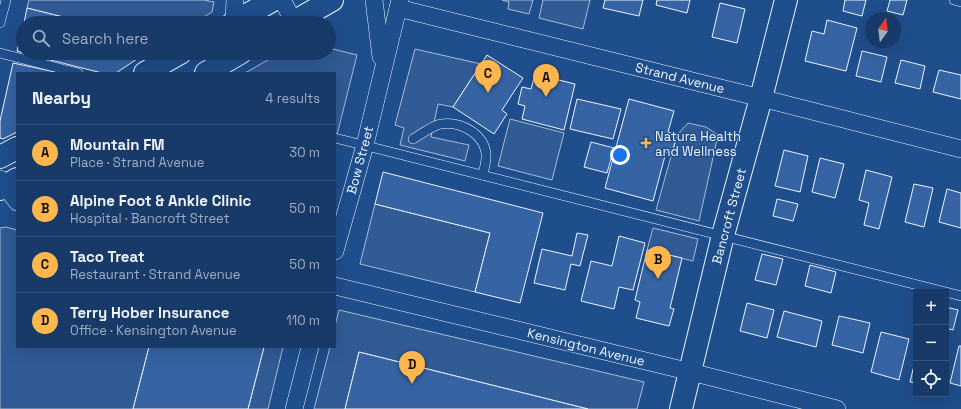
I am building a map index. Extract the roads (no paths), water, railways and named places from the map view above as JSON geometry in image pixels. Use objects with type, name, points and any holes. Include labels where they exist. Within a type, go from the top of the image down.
[{"type":"main road","points":[[244,16],[273,0]]},
{"type":"main road","points":[[304,16],[332,0]]},
{"type":"main road","name":"Bancroft Street","points":[[681,409],[723,235],[761,98],[786,0]]},
{"type":"main road","points":[[148,72],[168,60]]},
{"type":"main road","points":[[208,72],[228,60]]},
{"type":"main road","points":[[0,157],[16,149]]},
{"type":"street","points":[[234,16],[235,0]]},
{"type":"street","points":[[282,0],[290,16]]},
{"type":"street","name":"Bow Street","points":[[374,0],[383,69]]},
{"type":"street","name":"Bow Street","points":[[336,247],[365,145],[399,4]]},
{"type":"street","name":"Strand Avenue","points":[[399,4],[961,149]]},
{"type":"street","name":"Kensington Avenue","points":[[336,286],[837,409]]},
{"type":"street","points":[[294,409],[310,348]]},
{"type":"lane","points":[[0,23],[6,0]]},
{"type":"lane","points":[[954,0],[961,2]]},
{"type":"lane","points":[[0,53],[16,57]]},
{"type":"lane","points":[[27,60],[74,72]]},
{"type":"lane","points":[[414,140],[439,124],[457,124],[472,132],[483,142],[486,155],[483,175]]},
{"type":"lane","points":[[336,138],[961,296]]},
{"type":"place","name":"Taco Treat","points":[[488,93]]},
{"type":"place","name":"Mountain FM","points":[[546,97]]},
{"type":"place","name":"Natura Health and Wellness","points":[[646,143]]},
{"type":"place","name":"Alpine Foot & Ankle Clinic","points":[[658,279]]},
{"type":"place","name":"Terry Hober Insurance","points":[[412,384]]}]
